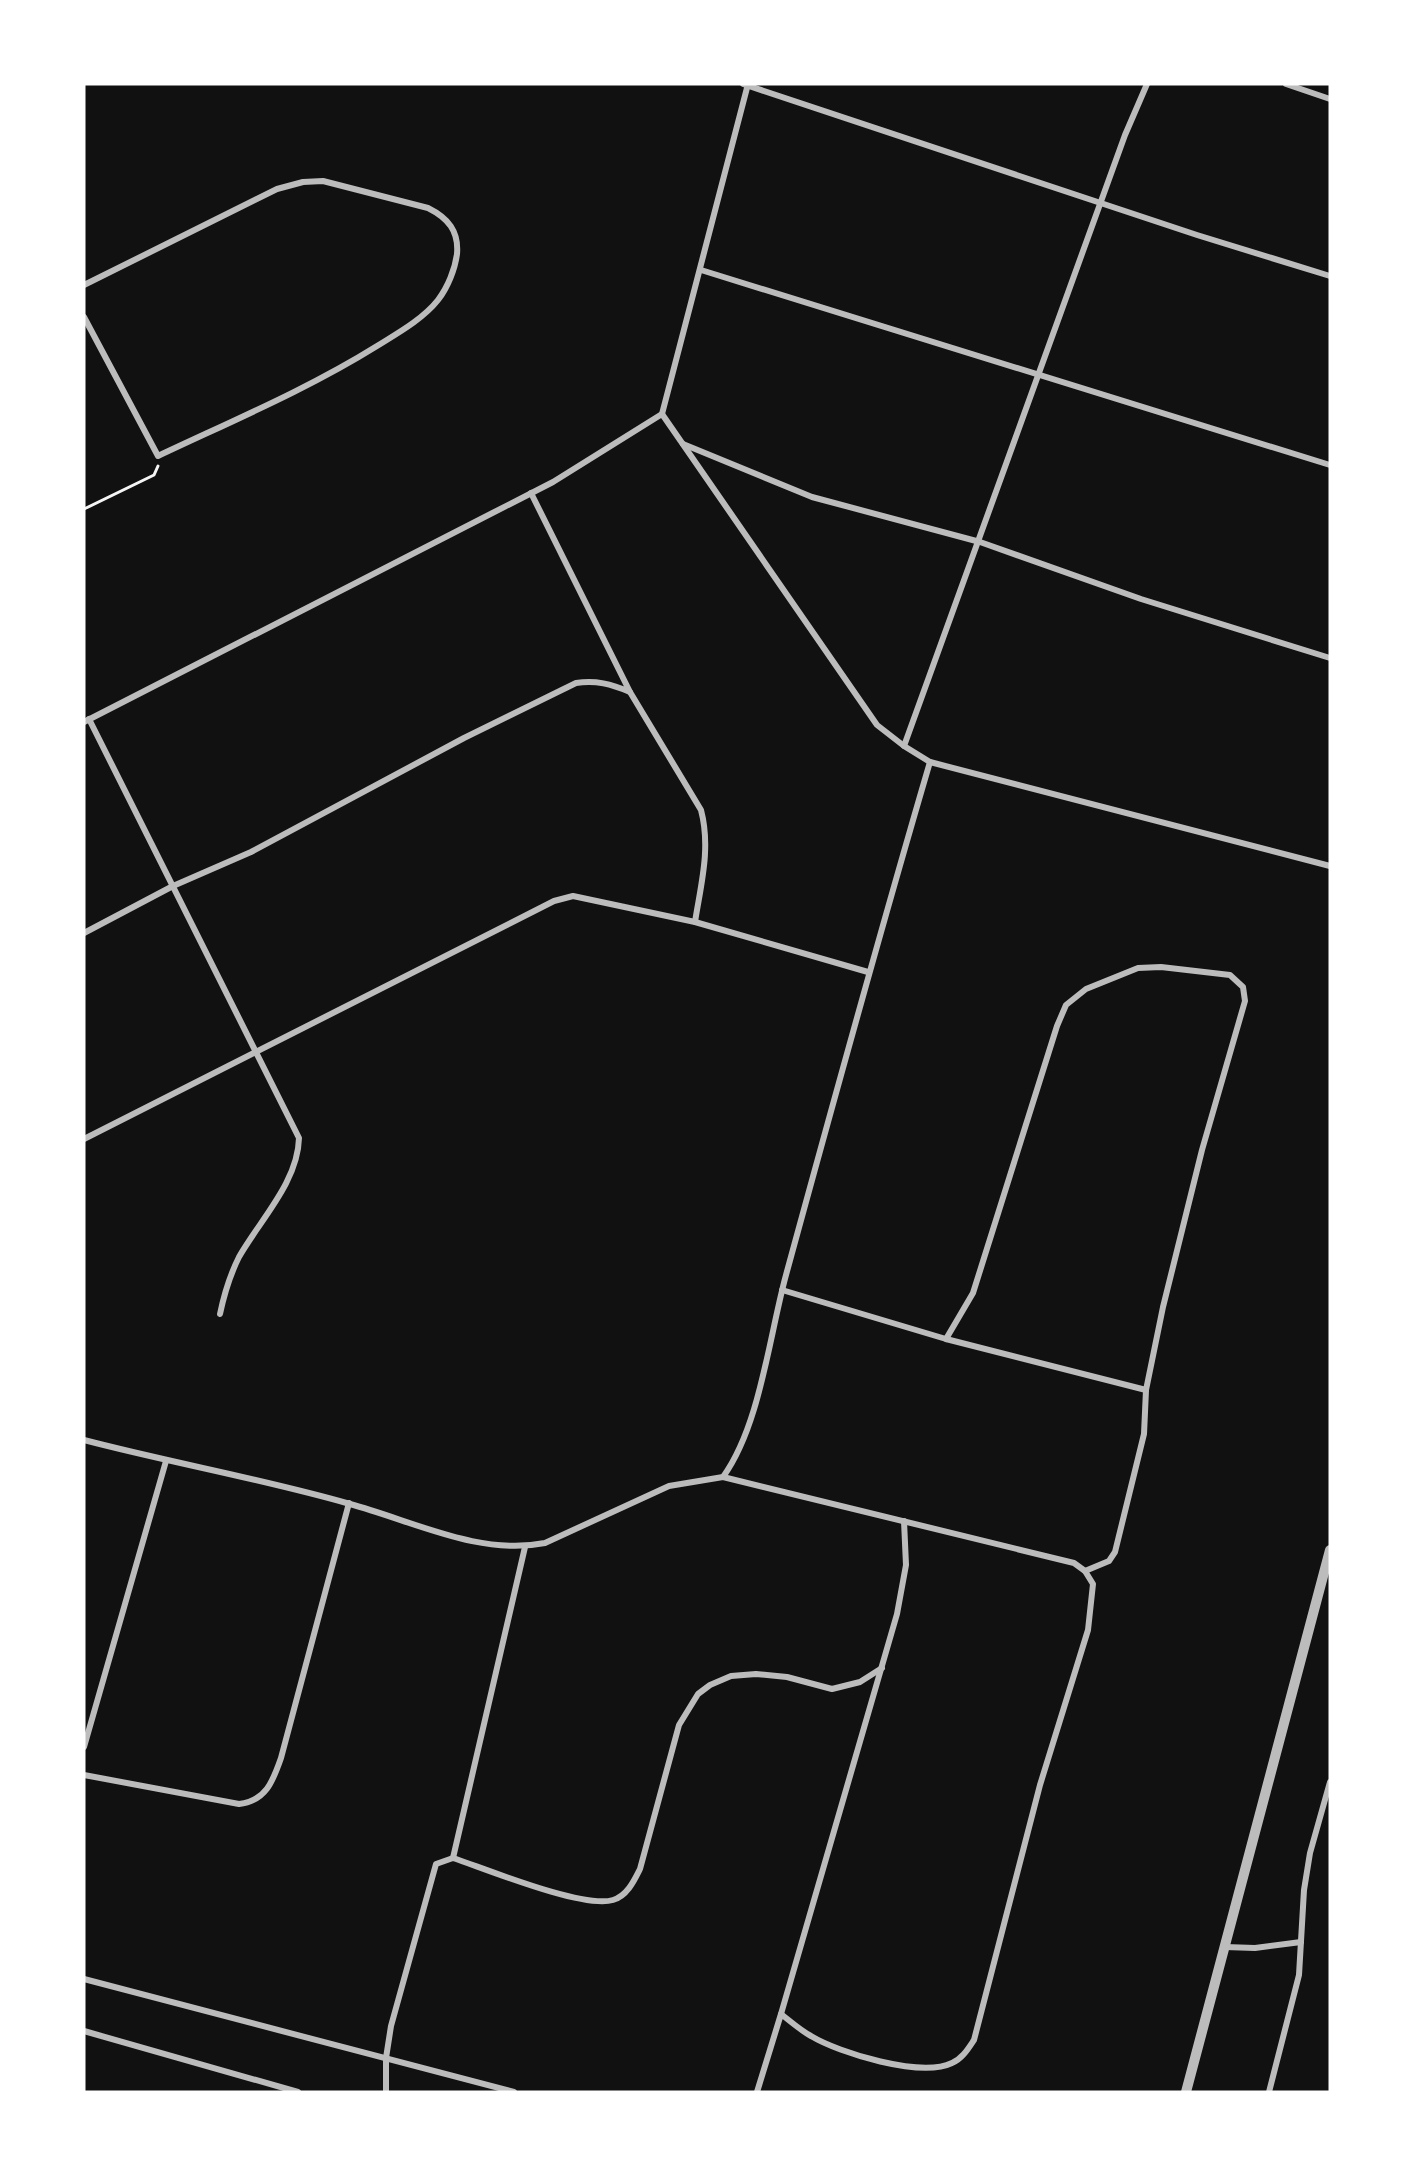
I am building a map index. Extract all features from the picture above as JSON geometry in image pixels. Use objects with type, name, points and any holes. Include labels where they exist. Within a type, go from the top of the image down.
[{"type":"street","points":[[219,1314],[226,1288],[239,1258],[288,1178],[298,1143],[298,1133],[173,886],[86,721],[531,493],[662,414],[701,270],[746,84],[1101,203],[1330,276]]},
{"type":"street","points":[[904,746],[980,542],[1101,203],[1147,84]]},
{"type":"street","points":[[1286,84],[1330,99]]},
{"type":"street","points":[[84,285],[277,189],[303,182],[323,181],[428,208],[440,214],[453,228],[458,242],[450,279],[439,299],[424,315],[337,371],[158,456],[84,317]]},
{"type":"street","points":[[701,270],[1330,465]]},
{"type":"street","points":[[662,414],[877,725],[904,746],[930,762],[1330,866]]},
{"type":"street","points":[[682,444],[812,497],[980,542],[1142,599],[1330,658]]},
{"type":"street","points":[[531,493],[630,692],[701,810],[707,850],[694,922]]},
{"type":"street","points":[[84,933],[173,886],[251,852],[464,738],[576,683],[593,681],[610,683],[630,692]]},
{"type":"street","points":[[723,1477],[732,1465],[749,1427],[782,1290],[868,972],[930,762]]},
{"type":"street","points":[[84,1139],[554,901],[573,896],[593,898],[694,922],[868,972]]},
{"type":"street","points":[[946,1339],[973,1293],[1057,1026],[1066,1005],[1086,989],[1138,968],[1161,967],[1230,975],[1243,987],[1245,1001],[1202,1150],[1163,1306],[1146,1390],[1144,1434],[1115,1552],[1109,1560],[1085,1571]]},
{"type":"street","points":[[782,1290],[946,1339],[1146,1390]]},
{"type":"street","points":[[84,1440],[349,1503],[456,1537],[493,1545],[525,1547],[566,1535],[669,1486],[723,1477],[1074,1563],[1085,1571],[1093,1584],[1088,1630],[1040,1785],[974,2040],[966,2053],[954,2063],[936,2068],[914,2068],[880,2061],[826,2043],[781,2014]]},
{"type":"street","points":[[84,1748],[166,1461]]},
{"type":"street","points":[[84,1775],[239,1804],[251,1803],[263,1795],[272,1785],[281,1758],[349,1503]]},
{"type":"street","points":[[757,2092],[897,1614],[906,1565],[904,1521]]},
{"type":"street","points":[[453,1858],[525,1547]]},
{"type":"street","points":[[1186,2092],[1330,1550]]},
{"type":"street","points":[[386,2092],[386,2058],[432,1871],[440,1860],[453,1858],[553,1891],[597,1901],[613,1900],[623,1895],[640,1869],[679,1725],[698,1695],[710,1685],[731,1676],[756,1674],[787,1677],[832,1689],[860,1682],[882,1668]]},
{"type":"street","points":[[1269,2092],[1299,1976],[1304,1890],[1310,1853],[1330,1782]]},
{"type":"street","points":[[1225,1947],[1255,1948],[1301,1942]]},
{"type":"street","points":[[84,1979],[514,2092]]},
{"type":"street","points":[[84,2031],[298,2092]]},
{"type":"path","points":[[84,509],[154,475],[159,463],[158,456]]}]
